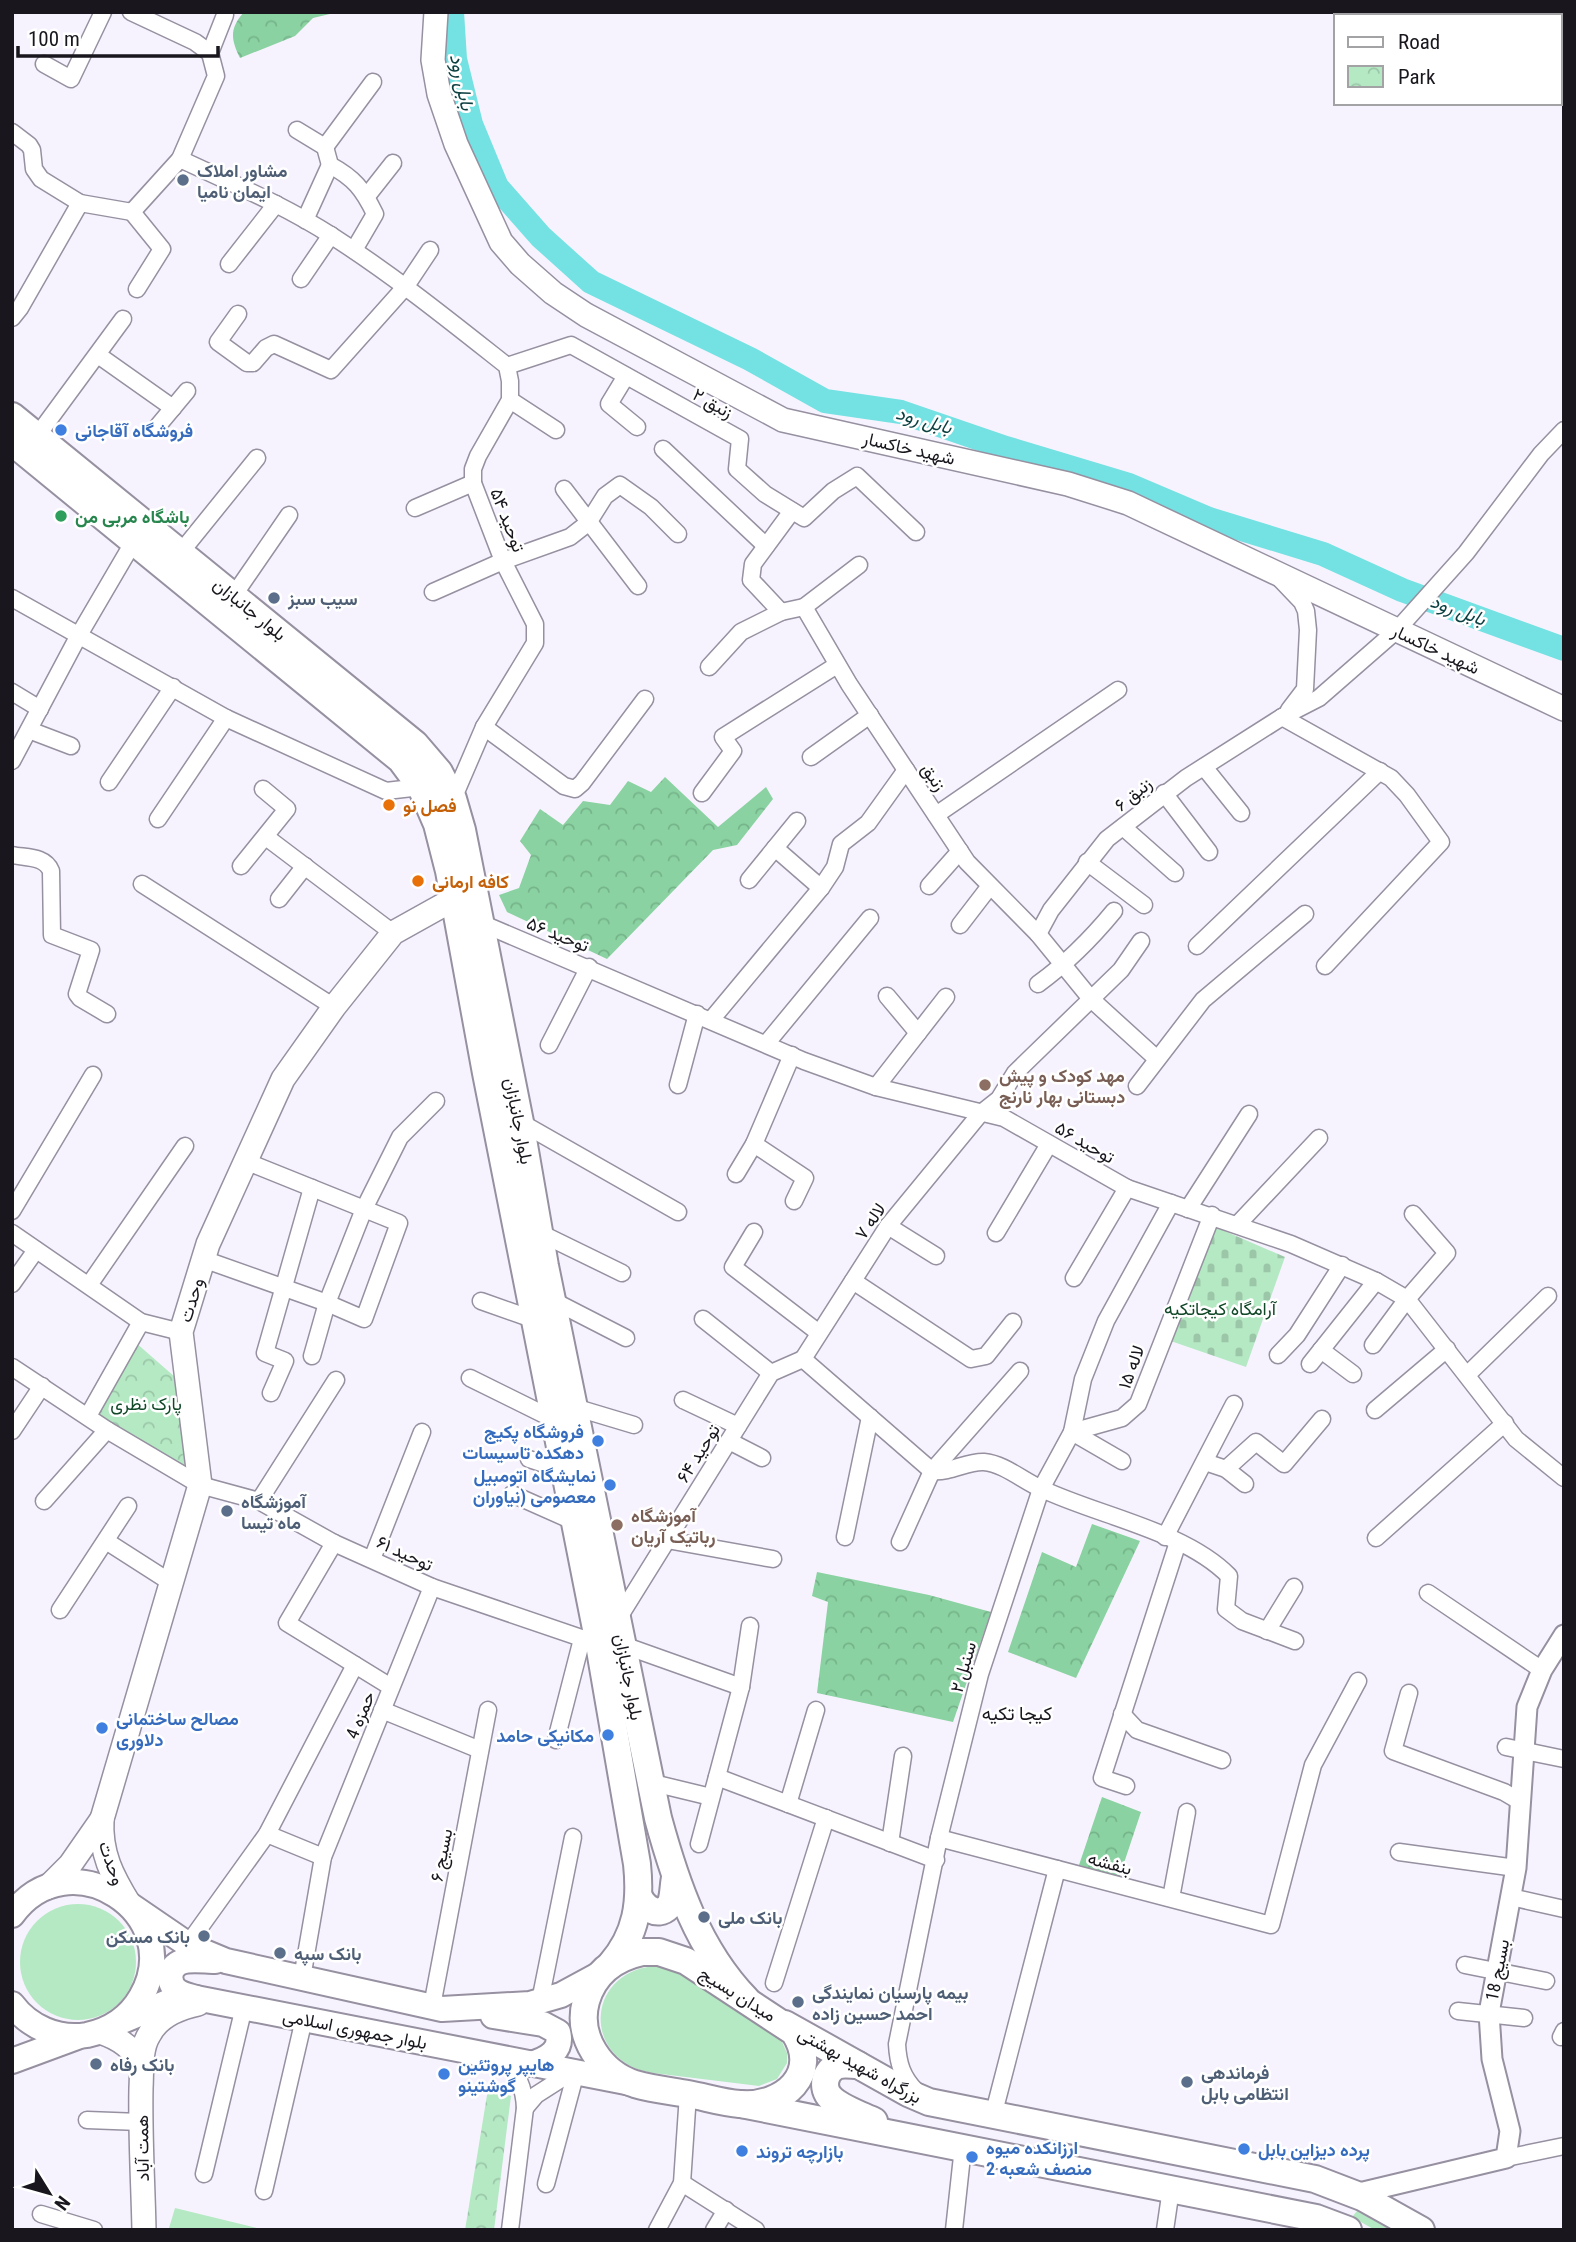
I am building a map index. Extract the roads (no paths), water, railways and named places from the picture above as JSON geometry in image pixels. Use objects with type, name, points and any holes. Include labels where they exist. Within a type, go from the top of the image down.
[{"type":"highway","name":"بلوار جانبازان","points":[[12,416],[21,448],[401,760],[421,787],[437,824],[454,899],[535,1320],[564,1414],[618,1619],[602,1643]]},
{"type":"highway","name":"بلوار جانبازان","points":[[21,448],[181,552],[234,595],[415,744],[439,772],[453,799],[481,923],[552,1300],[564,1414],[565,1471],[602,1643],[637,1864],[639,1898],[631,1934],[605,1970]]},
{"type":"highway","name":"بلوار جانبازان","points":[[602,1643],[649,1782],[675,1878],[694,1925],[729,1980],[746,1999]]},
{"type":"highway","points":[[639,1898],[653,1911],[664,1909],[671,1900],[675,1878]]},
{"type":"highway","name":"میدان بسیج","points":[[659,1952],[686,1961],[746,1999],[794,2032],[804,2054],[799,2078],[792,2088],[771,2100],[741,2104],[635,2084],[605,2066],[594,2054],[583,2022],[589,1990],[605,1970],[634,1954],[659,1952]]},
{"type":"highway","name":"بزرگراه شهید بهشتی","points":[[785,2024],[858,2066],[929,2102],[1315,2179],[1355,2194],[1421,2230]]},
{"type":"highway","points":[[858,2066],[840,2064],[829,2071],[824,2083],[828,2095],[882,2126],[909,2136]]},
{"type":"highway","points":[[741,2104],[1171,2189],[1278,2220],[1341,2228]]},
{"type":"main road","name":"شهید خاکسار","points":[[436,12],[433,60],[439,94],[456,144],[495,231],[520,264],[542,285],[572,306],[783,419],[1096,491],[1128,503],[1272,571],[1400,627],[1564,709]]},
{"type":"main road","name":"وحدت","points":[[130,1905],[114,1881],[106,1859],[101,1840],[102,1819],[200,1485],[181,1332],[203,1259],[283,1079],[334,1007],[393,933],[454,899]]},
{"type":"main road","name":"وحدت","points":[[30,1891],[70,1865],[102,1819]]},
{"type":"main road","points":[[12,1915],[27,1899],[30,1891],[78,1882],[96,1885],[112,1891],[188,1944],[226,1961],[437,2007],[543,2024],[554,2029],[559,2037],[558,2046],[546,2059],[531,2064]]},
{"type":"main road","points":[[12,2004],[36,2026],[56,2034],[99,2030],[136,2007],[147,1987],[152,1966],[151,1943],[143,1923],[130,1905]]},
{"type":"main road","points":[[204,1999],[181,1993],[173,1986],[170,1976],[175,1966],[185,1961],[226,1961]]},
{"type":"main road","points":[[437,2007],[472,2008],[540,2001],[571,1991],[605,1970]]},
{"type":"main road","name":"بلوار جمهوری اسلامی","points":[[12,2061],[170,2001],[204,1999],[635,2084]]},
{"type":"main road","name":"همت آباد","points":[[144,2230],[140,2122],[146,2039],[156,2025],[184,2007],[204,1999]]},
{"type":"main road","points":[[99,2030],[133,2050],[142,2066]]},
{"type":"street","points":[[44,64],[71,79],[103,12]]},
{"type":"street","points":[[131,12],[195,42],[210,54]]},
{"type":"street","points":[[132,212],[180,159],[216,76],[210,54],[225,13]]},
{"type":"street","points":[[325,147],[373,82]]},
{"type":"street","points":[[297,130],[325,147],[330,164],[305,220]]},
{"type":"street","points":[[12,132],[26,141],[32,150],[36,174],[80,203],[132,212],[162,249],[137,289]]},
{"type":"street","points":[[180,159],[305,220],[406,286],[507,366],[510,400],[556,430]]},
{"type":"street","points":[[366,196],[393,163]]},
{"type":"street","points":[[330,164],[351,177],[366,196],[375,214],[354,250]]},
{"type":"street","points":[[12,318],[80,203]]},
{"type":"street","points":[[229,264],[276,204]]},
{"type":"street","points":[[300,279],[331,235]]},
{"type":"street","points":[[238,314],[218,342],[247,363],[253,363],[266,348],[274,344],[331,370],[406,286],[430,250]]},
{"type":"street","points":[[21,448],[98,355],[123,319]]},
{"type":"street","name":"زنبق ۲","points":[[507,366],[571,345],[740,439],[737,469],[765,494],[792,511]]},
{"type":"street","points":[[98,355],[173,408]]},
{"type":"street","points":[[625,376],[609,404],[637,427]]},
{"type":"street","points":[[156,427],[187,391]]},
{"type":"street","name":"توحید ۵۴","points":[[453,799],[484,727],[535,643],[535,624],[503,561],[473,482],[473,469],[478,456],[510,400]]},
{"type":"street","points":[[1282,717],[1318,698],[1400,627],[1466,553],[1541,454],[1564,430]]},
{"type":"street","points":[[663,449],[766,546]]},
{"type":"street","points":[[181,552],[257,458]]},
{"type":"street","points":[[781,612],[751,580],[752,564],[792,511],[804,518],[833,491],[857,476],[916,532]]},
{"type":"street","points":[[415,508],[473,482]]},
{"type":"street","points":[[433,592],[503,561],[570,537],[588,523],[605,496],[620,485],[651,507],[678,534]]},
{"type":"street","points":[[564,489],[638,586]]},
{"type":"street","points":[[234,595],[289,515]]},
{"type":"street","points":[[12,761],[79,635],[134,541]]},
{"type":"street","points":[[709,667],[741,632],[781,612],[804,607],[859,565]]},
{"type":"street","points":[[1272,571],[1301,602],[1307,618],[1305,689],[1282,717]]},
{"type":"street","points":[[12,598],[226,718],[386,792],[421,787]]},
{"type":"street","name":"زنبق","points":[[804,607],[838,665],[967,862],[1038,934],[1091,999],[1157,1059]]},
{"type":"street","points":[[702,793],[733,751],[723,737],[838,665]]},
{"type":"street","points":[[109,782],[173,687]]},
{"type":"street","points":[[936,815],[1118,690]]},
{"type":"street","points":[[12,692],[40,709]]},
{"type":"street","points":[[484,727],[564,786],[575,789],[645,699]]},
{"type":"street","points":[[811,757],[870,715]]},
{"type":"street","points":[[1282,717],[1391,778],[1407,795],[1441,842],[1325,966]]},
{"type":"street","name":"زنبق ۶","points":[[1038,934],[1051,910],[1107,839],[1164,793],[1282,717]]},
{"type":"street","points":[[159,818],[226,718]]},
{"type":"street","points":[[29,730],[71,746]]},
{"type":"street","points":[[1204,767],[1241,813]]},
{"type":"street","points":[[678,1085],[704,1017],[821,888],[835,867],[841,844],[869,823],[906,770]]},
{"type":"street","points":[[1197,946],[1380,771]]},
{"type":"street","points":[[241,866],[287,809],[263,789]]},
{"type":"street","points":[[1164,793],[1209,852]]},
{"type":"street","points":[[749,880],[797,821]]},
{"type":"street","points":[[1123,827],[1175,873]]},
{"type":"street","points":[[266,837],[393,933]]},
{"type":"street","points":[[775,848],[821,888]]},
{"type":"street","points":[[929,886],[960,851]]},
{"type":"street","points":[[12,855],[48,864],[51,871],[52,935],[92,950],[77,994],[107,1014]]},
{"type":"street","points":[[1087,862],[1144,905]]},
{"type":"street","points":[[279,899],[304,866]]},
{"type":"street","points":[[142,884],[334,1007]]},
{"type":"street","points":[[960,925],[990,886]]},
{"type":"street","points":[[1038,984],[1089,941],[1114,911]]},
{"type":"street","points":[[1137,1086],[1203,1000],[1305,914]]},
{"type":"street","points":[[766,1044],[870,918]]},
{"type":"street","name":"توحید ۵۶","points":[[481,923],[792,1055],[876,1087],[1003,1118],[1127,1188],[1238,1224],[1376,1281],[1407,1298],[1516,1439],[1564,1478]]},
{"type":"street","name":"لاله ۷","points":[[803,1359],[888,1226],[980,1114],[999,1098],[1015,1073],[1121,970],[1141,942]]},
{"type":"street","points":[[549,1045],[589,967]]},
{"type":"street","points":[[887,996],[918,1033]]},
{"type":"street","points":[[876,1087],[946,997]]},
{"type":"street","points":[[736,1174],[754,1144],[792,1055]]},
{"type":"street","points":[[12,1211],[93,1076]]},
{"type":"street","points":[[312,1356],[327,1303],[364,1209],[400,1137],[436,1101]]},
{"type":"street","points":[[1188,1209],[1249,1114]]},
{"type":"street","points":[[520,1122],[678,1212]]},
{"type":"street","points":[[1238,1224],[1319,1138]]},
{"type":"street","points":[[754,1144],[805,1178],[794,1201]]},
{"type":"street","points":[[996,1233],[1049,1144]]},
{"type":"street","points":[[89,1285],[185,1146]]},
{"type":"street","points":[[203,1259],[364,1319],[399,1223],[245,1161]]},
{"type":"street","points":[[271,1393],[285,1360],[265,1353],[312,1188]]},
{"type":"street","points":[[1074,1278],[1127,1188]]},
{"type":"street","points":[[1041,1489],[1072,1432],[1083,1379],[1106,1321],[1171,1203]]},
{"type":"street","points":[[1373,1345],[1407,1298],[1447,1252],[1413,1214]]},
{"type":"street","name":"لاله ۱۵","points":[[1072,1432],[1122,1418],[1138,1404],[1212,1215]]},
{"type":"street","points":[[888,1226],[936,1256]]},
{"type":"street","points":[[754,1232],[733,1267],[819,1333]]},
{"type":"street","points":[[12,1233],[141,1322],[181,1332]]},
{"type":"street","points":[[540,1233],[622,1273]]},
{"type":"street","points":[[12,1284],[36,1250]]},
{"type":"street","points":[[1278,1355],[1297,1335],[1342,1265]]},
{"type":"street","points":[[853,1280],[971,1359],[986,1356],[1013,1322]]},
{"type":"street","points":[[1310,1364],[1376,1281]]},
{"type":"street","points":[[1467,1375],[1548,1296]]},
{"type":"street","points":[[552,1300],[626,1338]]},
{"type":"street","points":[[481,1301],[535,1320]]},
{"type":"street","points":[[703,1319],[771,1373],[803,1359],[932,1471],[943,1473],[982,1462],[1005,1469],[1041,1489],[1172,1539],[1216,1562],[1229,1576],[1226,1609],[1242,1621],[1295,1641]]},
{"type":"street","points":[[88,1416],[141,1322]]},
{"type":"street","points":[[1375,1410],[1447,1349]]},
{"type":"street","points":[[1321,1350],[1353,1374]]},
{"type":"street","name":"توحید ۶۱","points":[[12,1367],[107,1430],[200,1485],[259,1501],[334,1543],[432,1587],[741,1687]]},
{"type":"street","points":[[900,1542],[932,1471],[1020,1371]]},
{"type":"street","name":"توحید ۶۴","points":[[618,1619],[771,1373]]},
{"type":"street","points":[[470,1378],[564,1414],[634,1425]]},
{"type":"street","points":[[259,1501],[336,1380]]},
{"type":"street","points":[[12,1431],[42,1386]]},
{"type":"street","points":[[684,1400],[738,1426]]},
{"type":"street","points":[[1126,1786],[1102,1779],[1172,1539],[1205,1462],[1234,1404]]},
{"type":"street","points":[[845,1537],[870,1417]]},
{"type":"street","points":[[1226,1469],[1256,1442],[1284,1464],[1322,1419]]},
{"type":"street","points":[[1376,1538],[1505,1423]]},
{"type":"street","points":[[44,1501],[107,1430]]},
{"type":"street","points":[[372,1559],[422,1432]]},
{"type":"street","points":[[1072,1432],[1122,1461]]},
{"type":"street","points":[[729,1441],[762,1458]]},
{"type":"street","points":[[529,1459],[565,1471]]},
{"type":"street","points":[[1205,1462],[1226,1469],[1245,1484]]},
{"type":"street","name":"سنبل ۲","points":[[929,2102],[902,2073],[897,2044],[939,1838],[980,1674],[1041,1489]]},
{"type":"street","points":[[512,1494],[575,1522]]},
{"type":"street","points":[[60,1611],[128,1506]]},
{"type":"street","points":[[667,1540],[773,1559]]},
{"type":"street","points":[[106,1541],[170,1582]]},
{"type":"street","points":[[334,1543],[287,1623],[391,1687]]},
{"type":"street","name":"حمزه 4","points":[[302,1978],[323,1857],[432,1587]]},
{"type":"street","points":[[1267,1631],[1294,1587]]},
{"type":"street","points":[[1428,1593],[1542,1670]]},
{"type":"street","points":[[699,1844],[741,1687],[750,1626]]},
{"type":"street","name":"بسیج 18","points":[[1506,2158],[1510,2131],[1492,2059],[1489,2013],[1516,1868],[1521,1802],[1515,1749],[1527,1707],[1542,1670],[1564,1634]]},
{"type":"street","points":[[556,1740],[602,1643]]},
{"type":"street","points":[[188,1944],[267,1834],[355,1665]]},
{"type":"street","name":"بنفشه","points":[[939,1838],[1271,1925],[1313,1765],[1358,1681]]},
{"type":"street","points":[[1409,1693],[1393,1751],[1504,1792],[1521,1802]]},
{"type":"street","points":[[382,1710],[480,1750]]},
{"type":"street","name":"بسیج ۶","points":[[437,2007],[488,1710]]},
{"type":"street","points":[[788,1804],[817,1710]]},
{"type":"street","points":[[1122,1714],[1137,1730],[1223,1760]]},
{"type":"street","points":[[1515,1749],[1564,1759]]},
{"type":"street","points":[[890,1843],[903,1756]]},
{"type":"street","points":[[717,1777],[936,1860]]},
{"type":"street","points":[[649,1782],[711,1797]]},
{"type":"street","points":[[1171,1898],[1187,1812]]},
{"type":"street","points":[[774,1983],[826,1818]]},
{"type":"street","points":[[267,1834],[323,1857]]},
{"type":"street","points":[[540,2001],[573,1837]]},
{"type":"street","points":[[1399,1852],[1516,1868]]},
{"type":"street","points":[[993,2116],[1057,1869]]},
{"type":"street","points":[[1511,1897],[1563,1908]]},
{"type":"street","points":[[1465,1965],[1546,1981]]},
{"type":"street","points":[[204,2174],[244,2007]]},
{"type":"street","points":[[1458,2011],[1524,2018]]},
{"type":"street","points":[[264,2191],[304,2019]]},
{"type":"street","points":[[504,2058],[516,2073],[524,2091],[525,2108],[510,2230]]},
{"type":"street","points":[[525,2108],[536,2095],[574,2072]]},
{"type":"street","points":[[546,2184],[574,2072]]},
{"type":"street","points":[[657,2230],[682,2183],[688,2094]]},
{"type":"street","points":[[87,2120],[140,2122]]},
{"type":"street","points":[[1355,2194],[1564,2146]]},
{"type":"street","points":[[954,2230],[963,2147]]},
{"type":"street","points":[[682,2183],[756,2230]]},
{"type":"street","points":[[1165,2230],[1171,2189]]},
{"type":"street","points":[[714,2230],[726,2210]]},
{"type":"street","points":[[41,2214],[94,2230]]},
{"type":"waterway","name":"بابل رود","points":[[452,12],[455,59],[471,124],[497,187],[541,237],[591,282],[750,359],[825,401],[901,412],[1006,448],[1129,485],[1209,519],[1323,554],[1402,590],[1564,649]]},
{"type":"place","name":"مشاور املاک ایمان نامیا","points":[[183,180]]},
{"type":"place","name":"فروشگاه آقاجانی","points":[[61,430]]},
{"type":"place","name":"باشگاه مربی من","points":[[61,516]]},
{"type":"place","name":"سیب سبز","points":[[274,598]]},
{"type":"place","name":"فصل نو","points":[[389,805]]},
{"type":"place","name":"کافه ارمانی","points":[[418,881]]},
{"type":"place","name":"مهد کودک و پیش دبستانی بهار نارنج","points":[[985,1085]]},
{"type":"place","name":"فروشگاه پکیج دهکده تاسیسات","points":[[598,1441]]},
{"type":"place","name":"نمایشگاه اتومبیل معصومی (نیاوران","points":[[610,1485]]},
{"type":"place","name":"آموزشگاه ماه تیسا","points":[[227,1511]]},
{"type":"place","name":"آموزشگاه رباتیک آریان","points":[[617,1525]]},
{"type":"place","name":"مصالح ساختمانی دلاوری","points":[[102,1728]]},
{"type":"place","name":"مکانیکی حامد","points":[[608,1735]]},
{"type":"place","name":"بانک ملی","points":[[704,1917]]},
{"type":"place","name":"بانک مسکن","points":[[204,1936]]},
{"type":"place","name":"بانک سپه","points":[[280,1953]]},
{"type":"place","name":"بیمه پارسیان نمایندگی احمد حسین زاده","points":[[798,2002]]},
{"type":"place","name":"بانک رفاه","points":[[96,2064]]},
{"type":"place","name":"هایپر پروتئین گوشتینو","points":[[444,2074]]},
{"type":"place","name":"فرماندهی انتظامی بابل","points":[[1187,2082]]},
{"type":"place","name":"پرده دیزاین بابل","points":[[1244,2149]]},
{"type":"place","name":"بازارچه تروند","points":[[742,2151]]},
{"type":"place","name":"ارزانکده میوه منصف شعبه 2","points":[[972,2157]]},
{"type":"district","name":"کیجا تکیه","points":[[1017,1713]]},
{"type":"park label","name":"آرامگاه کیجاتکیه","points":[[1220,1308]]},
{"type":"park label","name":"پارک نظری","points":[[146,1403]]}]
